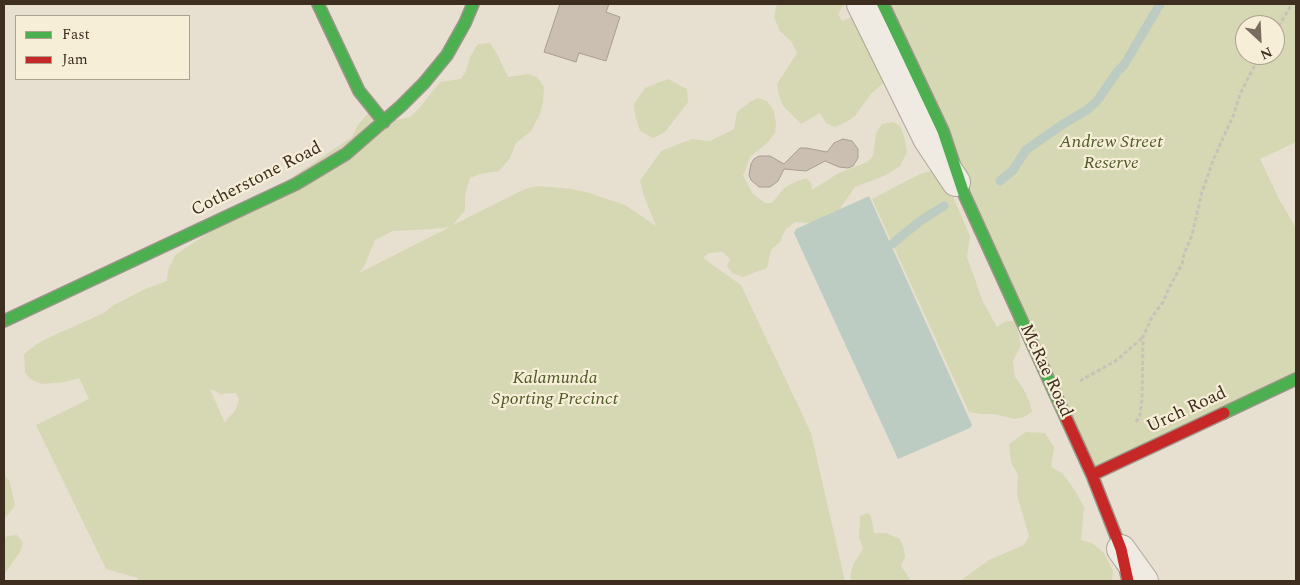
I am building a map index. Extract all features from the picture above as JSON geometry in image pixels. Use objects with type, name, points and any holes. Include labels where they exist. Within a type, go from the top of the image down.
[{"type":"street","points":[[318,4],[359,91],[384,122]]},
{"type":"street","name":"Cotherstone Road","points":[[4,321],[296,184],[346,154],[384,122],[424,83],[447,55],[465,23],[473,4]]},
{"type":"street","name":"McRae Road","points":[[861,4],[928,140],[964,194]]},
{"type":"street","name":"McRae Road","points":[[883,4],[943,131],[964,194],[1092,475],[1121,549],[1128,581]]},
{"type":"street","name":"Urch Road","points":[[1092,475],[1296,379]]},
{"type":"street","name":"McRae Road","points":[[1121,549],[1144,581]]},
{"type":"path","points":[[1285,16],[1292,4]]},
{"type":"path","points":[[1056,396],[1117,360],[1143,336],[1182,264],[1192,235],[1202,192],[1214,158],[1234,114],[1240,94],[1255,65]]},
{"type":"path","points":[[1127,459],[1132,430],[1140,415],[1142,400],[1143,336]]},
{"type":"green space","points":[[777,4],[844,4],[838,14],[842,21],[861,14],[889,78],[871,94],[855,116],[846,122],[835,127],[826,123],[820,113],[801,124],[783,106],[777,84],[797,53],[791,41],[780,31],[774,17]]},
{"type":"green space","name":"Andrew Street Reserve","points":[[883,4],[1296,4],[1296,142],[1260,159],[1279,199],[1296,228],[1296,379],[1092,475]]},
{"type":"green space","name":"Kalamunda Sporting Precinct","points":[[490,43],[508,77],[528,74],[537,77],[544,87],[543,102],[540,114],[531,131],[516,143],[510,158],[499,171],[480,174],[470,178],[465,195],[465,210],[453,225],[525,189],[538,186],[572,189],[625,205],[656,226],[640,181],[661,151],[692,139],[710,141],[734,129],[737,112],[758,98],[767,101],[773,109],[776,122],[775,133],[767,143],[750,157],[743,176],[753,194],[765,203],[772,203],[784,188],[795,182],[806,178],[811,183],[812,190],[837,174],[867,162],[873,156],[876,133],[882,124],[893,122],[900,126],[907,152],[900,166],[886,175],[855,187],[833,219],[809,223],[795,222],[786,229],[781,241],[771,250],[767,268],[743,277],[732,273],[727,266],[730,259],[723,252],[709,253],[703,258],[741,285],[811,433],[845,581],[137,581],[138,578],[106,569],[36,425],[89,399],[79,378],[65,382],[42,384],[32,380],[25,373],[24,354],[52,336],[104,313],[112,306],[145,289],[167,281],[168,270],[175,255],[352,137],[358,125],[372,109],[396,120],[410,117],[440,82],[461,79],[466,71],[470,57],[478,44]],"holes":[[[450,227],[359,273],[364,267],[375,240],[393,231]],[[210,389],[221,394],[236,393],[239,400],[235,411],[225,423]]]},
{"type":"green space","points":[[668,79],[687,89],[688,102],[665,132],[653,138],[640,131],[634,104],[645,88]]},
{"type":"green space","points":[[933,170],[944,176],[970,236],[967,257],[983,302],[997,327],[1006,321],[1016,321],[1021,345],[1013,361],[1015,377],[1024,390],[1032,412],[1024,417],[1014,419],[994,414],[969,412],[872,199],[920,174]]},
{"type":"green space","points":[[1026,432],[1045,433],[1054,447],[1051,467],[1062,473],[1084,507],[1081,540],[1092,543],[1104,553],[1113,571],[1112,581],[960,581],[989,560],[1024,545],[1029,536],[1017,495],[1018,475],[1011,462],[1009,444]]},
{"type":"green space","points":[[4,474],[10,482],[15,506],[4,519]]},
{"type":"green space","points":[[868,513],[871,516],[874,533],[886,533],[900,539],[905,557],[901,566],[911,581],[852,581],[850,577],[853,565],[863,548],[859,538],[860,516]]},
{"type":"green space","points":[[17,535],[23,542],[21,550],[4,575],[4,541],[7,536]]},
{"type":"shaded area","points":[[869,196],[972,425],[970,428],[898,459],[794,233],[796,229]]},
{"type":"building","points":[[560,4],[609,4],[606,12],[620,17],[606,61],[579,53],[576,62],[544,52]]},
{"type":"building","points":[[843,139],[852,141],[858,149],[858,158],[853,166],[848,168],[839,167],[825,161],[806,171],[784,169],[778,181],[770,187],[759,187],[751,180],[749,175],[751,164],[759,156],[770,156],[784,164],[800,148],[827,152],[834,143]]},
{"type":"waterway","points":[[1000,181],[1013,170],[1026,150],[1087,110],[1097,101],[1124,65],[1160,4]]},
{"type":"waterway","points":[[892,244],[920,221],[944,206]]},
{"type":"traffic: fast","points":[[318,4],[359,91],[384,122]]},
{"type":"traffic: fast","points":[[4,321],[296,184],[346,154],[401,106],[424,83],[447,55],[465,23],[473,4]]},
{"type":"traffic: fast","points":[[883,4],[943,131],[964,194],[1067,420]]},
{"type":"traffic: fast","points":[[1224,413],[1296,379]]},
{"type":"traffic: jam","points":[[1092,475],[1224,413]]},
{"type":"traffic: jam","points":[[1067,420],[1092,475],[1121,549],[1128,581]]}]
